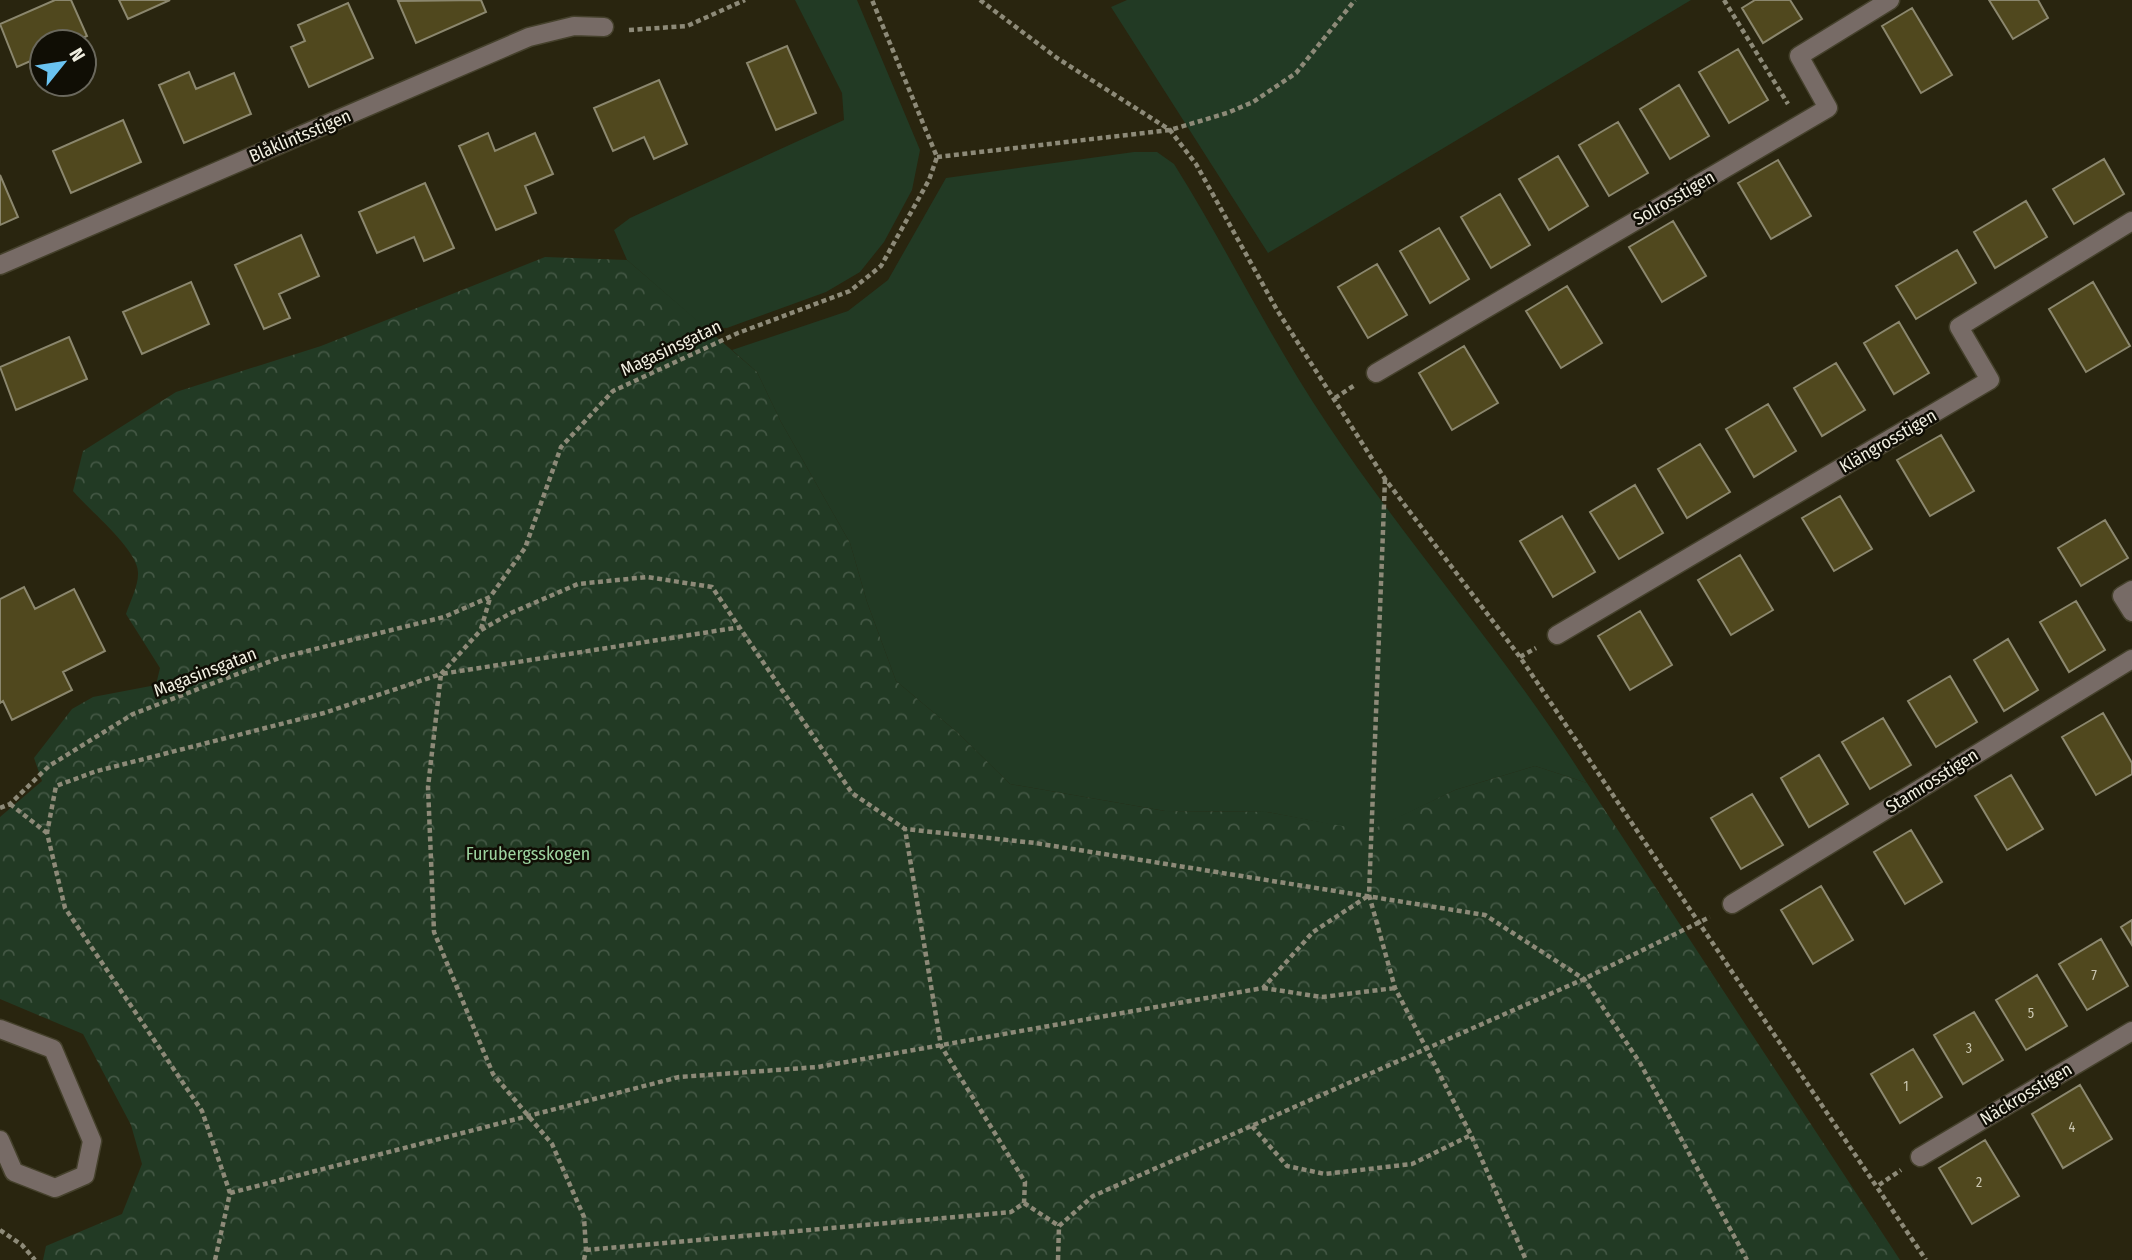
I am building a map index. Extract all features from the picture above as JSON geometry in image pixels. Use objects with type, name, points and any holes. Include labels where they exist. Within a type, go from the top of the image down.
[{"type":"street","name":"Solrosstigen","points":[[1376,373],[1828,108],[1798,56],[1890,0]]},
{"type":"street","name":"Blåklintsstigen","points":[[0,265],[529,37],[574,26],[604,27]]},
{"type":"street","name":"Klängrosstigen","points":[[1558,635],[1990,380],[1959,327],[2132,221]]},
{"type":"street","points":[[2132,590],[2122,596],[2132,612]]},
{"type":"street","name":"Stamrosstigen","points":[[1732,904],[2132,659]]},
{"type":"street","points":[[0,1030],[53,1049],[92,1140],[85,1175],[55,1188],[15,1172],[0,1140]]},
{"type":"street","name":"Näckrosstigen","points":[[1920,1157],[2132,1031]]},
{"type":"path","points":[[604,27],[643,32],[687,26],[746,0]]},
{"type":"path","points":[[872,0],[937,157],[1170,130],[1227,113],[1277,88],[1315,53],[1355,0]]},
{"type":"path","points":[[980,0],[1057,58],[1170,130],[1196,164],[1277,310],[1385,479],[1520,657],[1698,924],[1879,1185],[1926,1260]]},
{"type":"path","points":[[1724,0],[1800,124]]},
{"type":"path","name":"Magasinsgatan","points":[[0,808],[10,804],[49,766],[133,714],[279,658],[444,617],[490,597],[525,548],[561,447],[613,391],[738,333],[849,291],[881,266],[924,191],[937,157]]},
{"type":"path","points":[[1385,479],[1369,895],[1395,988],[1471,1135],[1526,1260]]},
{"type":"path","points":[[584,1260],[584,1217],[552,1144],[493,1074],[434,932],[428,786],[441,674],[481,630],[511,613],[578,584],[647,577],[712,587],[852,793],[905,829],[1035,843],[1485,915],[1584,979],[1640,1063],[1747,1260]]},
{"type":"path","points":[[481,630],[490,597]]},
{"type":"path","points":[[215,1260],[230,1193],[202,1111],[65,908],[47,833],[56,786],[97,771],[324,713],[441,674],[741,627]]},
{"type":"path","points":[[10,804],[47,833]]},
{"type":"path","points":[[905,829],[941,1046],[1025,1182],[1024,1203]]},
{"type":"path","points":[[1263,988],[1313,932],[1369,895]]},
{"type":"path","points":[[1058,1260],[1059,1226],[1093,1196],[1584,979],[1698,924]]},
{"type":"path","points":[[230,1193],[529,1118],[679,1076],[818,1067],[1263,988],[1322,997],[1395,988]]},
{"type":"path","points":[[1252,1126],[1287,1166],[1325,1174],[1412,1164],[1471,1135]]},
{"type":"path","points":[[586,1250],[1011,1212],[1024,1203]]},
{"type":"path","points":[[1024,1203],[1059,1226]]},
{"type":"path","points":[[0,1230],[22,1245],[34,1260]]},
{"type":"green space","points":[[795,0],[857,0],[920,150],[912,190],[884,242],[860,272],[826,292],[727,328],[704,327],[627,260],[614,230],[630,218],[844,120],[842,93]]},
{"type":"green space","points":[[1127,0],[1691,0],[1268,253],[1111,7]]},
{"type":"green space","points":[[1134,152],[1157,152],[1174,164],[1287,361],[1328,425],[1359,471],[1525,692],[1587,783],[1535,766],[1455,790],[1369,832],[1267,812],[1165,811],[1010,784],[958,733],[896,681],[867,602],[850,543],[781,422],[757,372],[732,350],[848,311],[888,280],[946,178]]},
{"type":"green space","name":"Furubergsskogen","points":[[545,257],[627,260],[757,372],[781,422],[850,543],[867,602],[896,681],[958,733],[1010,784],[1165,811],[1267,812],[1369,831],[1455,790],[1535,766],[1587,783],[1900,1260],[43,1260],[46,1246],[122,1214],[142,1164],[131,1125],[83,1034],[0,999],[0,817],[42,781],[34,758],[72,709],[93,697],[156,685],[160,668],[126,614],[137,582],[136,563],[112,530],[73,491],[83,451],[176,392],[321,346]]},
{"type":"building","points":[[55,0],[71,0],[83,28],[28,28],[28,62],[17,67],[0,24]]},
{"type":"building","points":[[119,0],[170,0],[128,19]]},
{"type":"building","points":[[481,0],[486,12],[416,43],[398,1]]},
{"type":"building","points":[[1755,0],[1790,0],[1802,19],[1763,43],[1742,8]]},
{"type":"building","points":[[1989,0],[2038,0],[2048,18],[2013,39]]},
{"type":"building","points":[[348,3],[373,58],[309,87],[291,47],[305,41],[298,25]]},
{"type":"building","points":[[1912,8],[1952,75],[1921,93],[1882,26]]},
{"type":"building","points":[[787,46],[816,113],[776,130],[747,63]]},
{"type":"building","points":[[1738,49],[1768,100],[1729,123],[1699,72]]},
{"type":"building","points":[[189,72],[196,89],[234,73],[251,114],[184,143],[159,85]]},
{"type":"building","points":[[659,80],[687,144],[654,159],[644,137],[613,151],[594,108]]},
{"type":"building","points":[[1679,85],[1709,136],[1670,159],[1640,109]]},
{"type":"building","points":[[123,120],[141,162],[71,193],[53,151]]},
{"type":"building","points":[[1618,122],[1648,173],[1609,196],[1579,145]]},
{"type":"building","points":[[488,133],[495,151],[535,133],[553,174],[525,186],[536,213],[496,230],[459,146]]},
{"type":"building","points":[[1558,156],[1588,206],[1549,230],[1519,179]]},
{"type":"building","points":[[2104,159],[2124,194],[2074,224],[2053,189]]},
{"type":"building","points":[[1778,160],[1811,216],[1771,239],[1738,183]]},
{"type":"building","points":[[0,175],[18,217],[0,225]]},
{"type":"building","points":[[425,183],[454,248],[424,261],[414,237],[377,253],[359,212]]},
{"type":"building","points":[[1500,194],[1530,245],[1491,268],[1461,217]]},
{"type":"building","points":[[2026,201],[2047,237],[1995,268],[1974,232]]},
{"type":"building","points":[[1673,221],[1706,276],[1662,302],[1629,247]]},
{"type":"building","points":[[1439,228],[1469,279],[1430,303],[1400,251]]},
{"type":"building","points":[[301,235],[319,276],[279,294],[290,318],[264,329],[235,265]]},
{"type":"building","points":[[1957,250],[1976,283],[1916,319],[1896,286]]},
{"type":"building","points":[[1377,264],[1407,315],[1368,338],[1338,287]]},
{"type":"building","points":[[191,282],[209,324],[142,354],[123,312]]},
{"type":"building","points":[[2093,282],[2130,346],[2086,372],[2049,309]]},
{"type":"building","points":[[1567,286],[1602,343],[1561,368],[1526,311]]},
{"type":"building","points":[[1899,322],[1929,373],[1894,394],[1864,343]]},
{"type":"building","points":[[69,337],[87,379],[16,410],[0,367]]},
{"type":"building","points":[[1464,346],[1498,403],[1452,430],[1419,373]]},
{"type":"building","points":[[1836,363],[1865,410],[1822,436],[1794,388]]},
{"type":"building","points":[[1768,404],[1796,451],[1754,477],[1726,429]]},
{"type":"building","points":[[1941,435],[1974,491],[1930,516],[1897,460]]},
{"type":"building","points":[[1700,444],[1730,492],[1687,518],[1658,469]]},
{"type":"building","points":[[1635,485],[1663,533],[1619,559],[1590,512]]},
{"type":"building","points":[[1840,496],[1872,549],[1834,571],[1802,518]]},
{"type":"building","points":[[1562,516],[1595,572],[1553,597],[1520,541]]},
{"type":"building","points":[[2105,520],[2128,558],[2081,586],[2058,548]]},
{"type":"building","points":[[1740,555],[1773,610],[1731,635],[1698,580]]},
{"type":"building","points":[[24,587],[35,609],[74,589],[105,651],[63,672],[72,690],[12,720],[3,701],[0,703],[0,599]]},
{"type":"building","points":[[2076,601],[2105,650],[2069,672],[2040,622]]},
{"type":"building","points":[[1640,611],[1672,665],[1630,690],[1598,636]]},
{"type":"building","points":[[2008,639],[2038,690],[2004,711],[1974,660]]},
{"type":"building","points":[[1950,676],[1977,722],[1936,747],[1908,701]]},
{"type":"building","points":[[2103,713],[2132,763],[2132,774],[2096,795],[2062,737]]},
{"type":"building","points":[[1883,718],[1911,765],[1870,789],[1842,742]]},
{"type":"building","points":[[1819,755],[1848,804],[1809,827],[1781,778]]},
{"type":"building","points":[[2011,775],[2043,829],[2007,850],[1975,796]]},
{"type":"building","points":[[1752,794],[1783,845],[1741,869],[1711,818]]},
{"type":"building","points":[[1911,830],[1942,882],[1905,904],[1874,852]]},
{"type":"building","points":[[1821,886],[1853,940],[1813,964],[1781,910]]},
{"type":"building","points":[[2132,920],[2132,945],[2121,927]]},
{"type":"building","points":[[2101,939],[2128,986],[2087,1010],[2059,964]]},
{"type":"building","points":[[2037,975],[2067,1026],[2026,1050],[1996,1000]]},
{"type":"building","points":[[1974,1012],[2003,1060],[1963,1084],[1934,1035]]},
{"type":"building","points":[[1913,1049],[1942,1097],[1900,1123],[1871,1074]]},
{"type":"building","points":[[2080,1085],[2112,1139],[2063,1168],[2032,1114]]},
{"type":"building","points":[[1985,1140],[2019,1196],[1972,1224],[1939,1168]]}]
